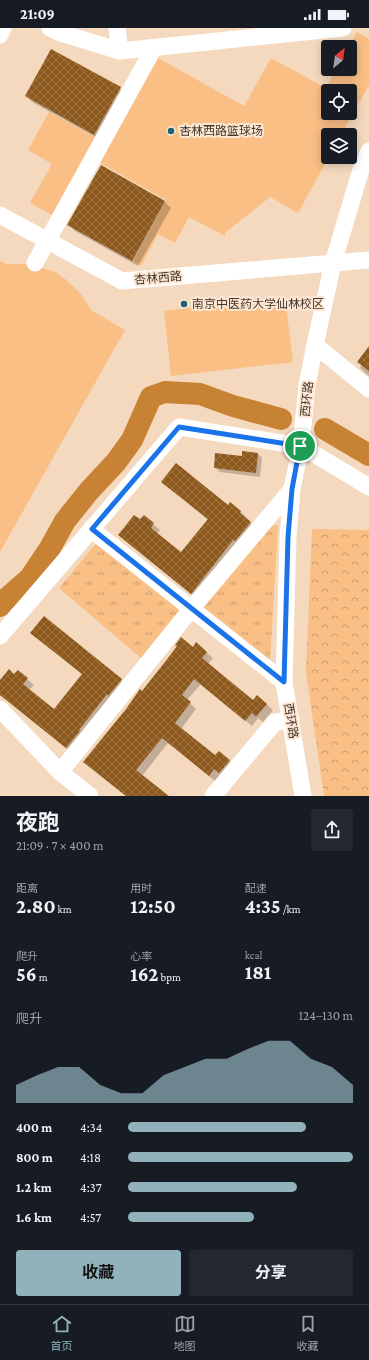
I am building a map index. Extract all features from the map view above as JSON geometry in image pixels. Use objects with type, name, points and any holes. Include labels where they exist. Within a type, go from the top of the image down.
[{"type":"lane","points":[[0,35],[3,28]]},
{"type":"lane","points":[[50,28],[58,32],[120,51],[343,28]]},
{"type":"lane","points":[[118,28],[120,51]]},
{"type":"lane","points":[[35,263],[150,55],[148,48]]},
{"type":"lane","name":"西环路","points":[[303,796],[284,682],[288,537],[292,489],[305,417],[307,384],[314,345],[333,263],[365,177],[369,150]]},
{"type":"lane","name":"杏林西路","points":[[0,215],[122,281],[369,260]]},
{"type":"lane","points":[[314,345],[369,389]]},
{"type":"lane","points":[[0,636],[179,427],[300,446],[369,487]]},
{"type":"lane","points":[[60,772],[192,608],[292,489]]},
{"type":"lane","points":[[92,529],[284,682]]},
{"type":"lane","points":[[0,709],[60,772],[90,796]]},
{"type":"lane","points":[[213,796],[275,722],[291,720]]},
{"type":"green space","points":[[357,32],[369,39],[369,85],[357,106],[357,84],[328,84],[332,76],[357,76],[357,40],[353,40]]},
{"type":"green space","points":[[158,58],[244,106],[271,58],[321,85],[321,120],[349,120],[345,128],[321,128],[321,164],[325,164],[298,213],[270,197],[226,232],[225,236],[189,217],[175,243],[158,234],[141,266],[133,261],[166,200],[100,163]]},
{"type":"green space","points":[[49,112],[97,138],[54,216],[30,203],[52,164],[28,150]]},
{"type":"green space","points":[[0,261],[6,264],[27,264],[37,266],[57,273],[80,293],[91,310],[125,330],[0,552]]},
{"type":"green space","points":[[285,297],[293,362],[171,376],[164,311]]},
{"type":"green space","points":[[278,525],[270,663],[202,608],[270,526]]},
{"type":"green space","points":[[312,529],[369,530],[369,796],[324,796],[306,672]]},
{"type":"green space","points":[[99,540],[182,610],[141,658],[59,588]]},
{"type":"building","points":[[51,49],[121,87],[94,135],[25,96]]},
{"type":"building","points":[[101,165],[165,201],[132,261],[67,225]]},
{"type":"building","points":[[369,346],[369,371],[357,362]]},
{"type":"building","points":[[242,451],[258,453],[256,473],[214,468],[215,453],[242,456]]},
{"type":"building","points":[[176,463],[228,505],[230,502],[251,522],[235,541],[233,540],[191,594],[118,535],[134,515],[140,519],[144,515],[154,523],[151,528],[181,552],[208,519],[161,482]]},
{"type":"building","points":[[44,616],[122,679],[108,696],[107,694],[66,748],[0,695],[0,680],[9,669],[14,674],[18,670],[28,678],[23,684],[54,709],[82,674],[30,633]]},
{"type":"building","points":[[181,637],[193,647],[196,642],[207,652],[202,658],[253,700],[257,695],[267,704],[256,717],[252,713],[245,721],[194,679],[182,695],[191,702],[175,723],[215,755],[219,751],[230,760],[219,773],[214,769],[209,776],[162,738],[136,770],[169,796],[126,796],[83,762],[126,709],[140,689],[142,691],[168,658],[177,646],[175,645]]},
{"type":"waterway","points":[[0,606],[30,578],[50,548],[65,521],[89,491],[116,462],[132,440],[151,397],[165,392],[200,394],[233,406],[281,419]]},
{"type":"waterway","points":[[325,429],[369,455]]},
{"type":"place","name":"杏林西路篮球场","points":[[171,131]]},
{"type":"place","name":"南京中医药大学仙林校区","points":[[184,304]]},
{"type":"route","points":[[179,427],[300,446],[292,489],[288,537],[284,682],[92,529],[179,427]]}]
